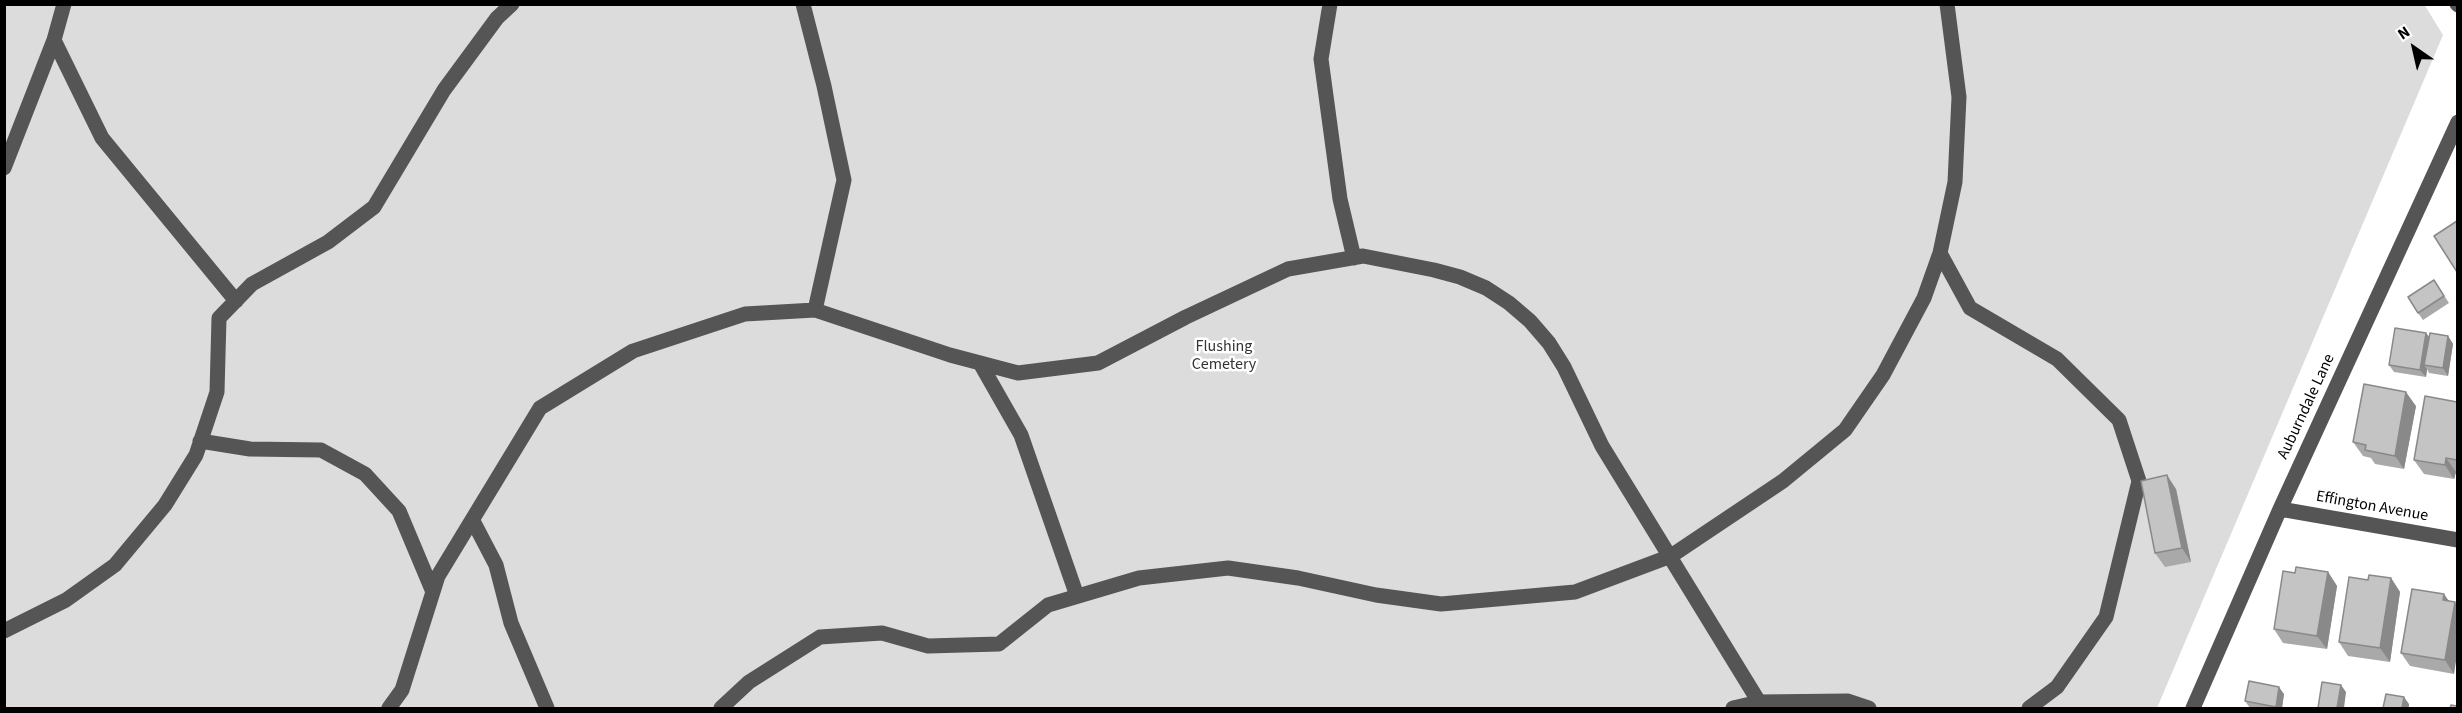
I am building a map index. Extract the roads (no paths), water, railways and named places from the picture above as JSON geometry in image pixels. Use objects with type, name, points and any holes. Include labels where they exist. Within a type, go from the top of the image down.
[{"type":"street","points":[[4,168],[54,40],[64,4]]},
{"type":"street","points":[[4,631],[66,600],[115,565],[165,505],[196,455],[217,392],[219,318],[252,284],[328,242],[374,207],[444,90],[497,18],[512,4]]},
{"type":"street","points":[[802,4],[824,86],[844,180],[815,310]]},
{"type":"street","points":[[1330,4],[1321,59],[1340,200],[1354,258]]},
{"type":"street","points":[[721,708],[749,682],[820,637],[882,633],[928,646],[999,644],[1048,605],[1138,578],[1228,568],[1299,578],[1376,595],[1441,604],[1575,592],[1671,556],[1783,481],[1845,430],[1883,375],[1924,298],[1940,253],[1955,182],[1959,98],[1947,4]]},
{"type":"street","points":[[54,40],[102,138],[236,301]]},
{"type":"street","name":"Auburndale Lane","points":[[2193,708],[2280,509],[2457,122]]},
{"type":"street","points":[[1940,253],[1970,308],[2057,359],[2119,420],[2139,481],[2106,617],[2057,687],[2029,708]]},
{"type":"street","points":[[389,708],[402,690],[438,576],[540,408],[633,351],[745,314],[815,310],[890,336],[1017,373],[1098,363],[1186,317],[1288,269],[1363,256],[1460,277],[1494,293],[1530,321],[1559,359],[1602,446],[1759,702]]},
{"type":"street","points":[[980,363],[1021,435],[1077,596]]},
{"type":"street","points":[[200,441],[250,449],[321,450],[364,474],[399,511],[433,592]]},
{"type":"street","name":"Effington Avenue","points":[[2280,509],[2457,540]]},
{"type":"street","points":[[473,521],[496,565],[511,623],[547,708]]},
{"type":"street","points":[[1733,708],[1759,702],[1848,700],[1869,708]]},
{"type":"park label","name":"Flushing Cemetery","points":[[1224,356]]}]
